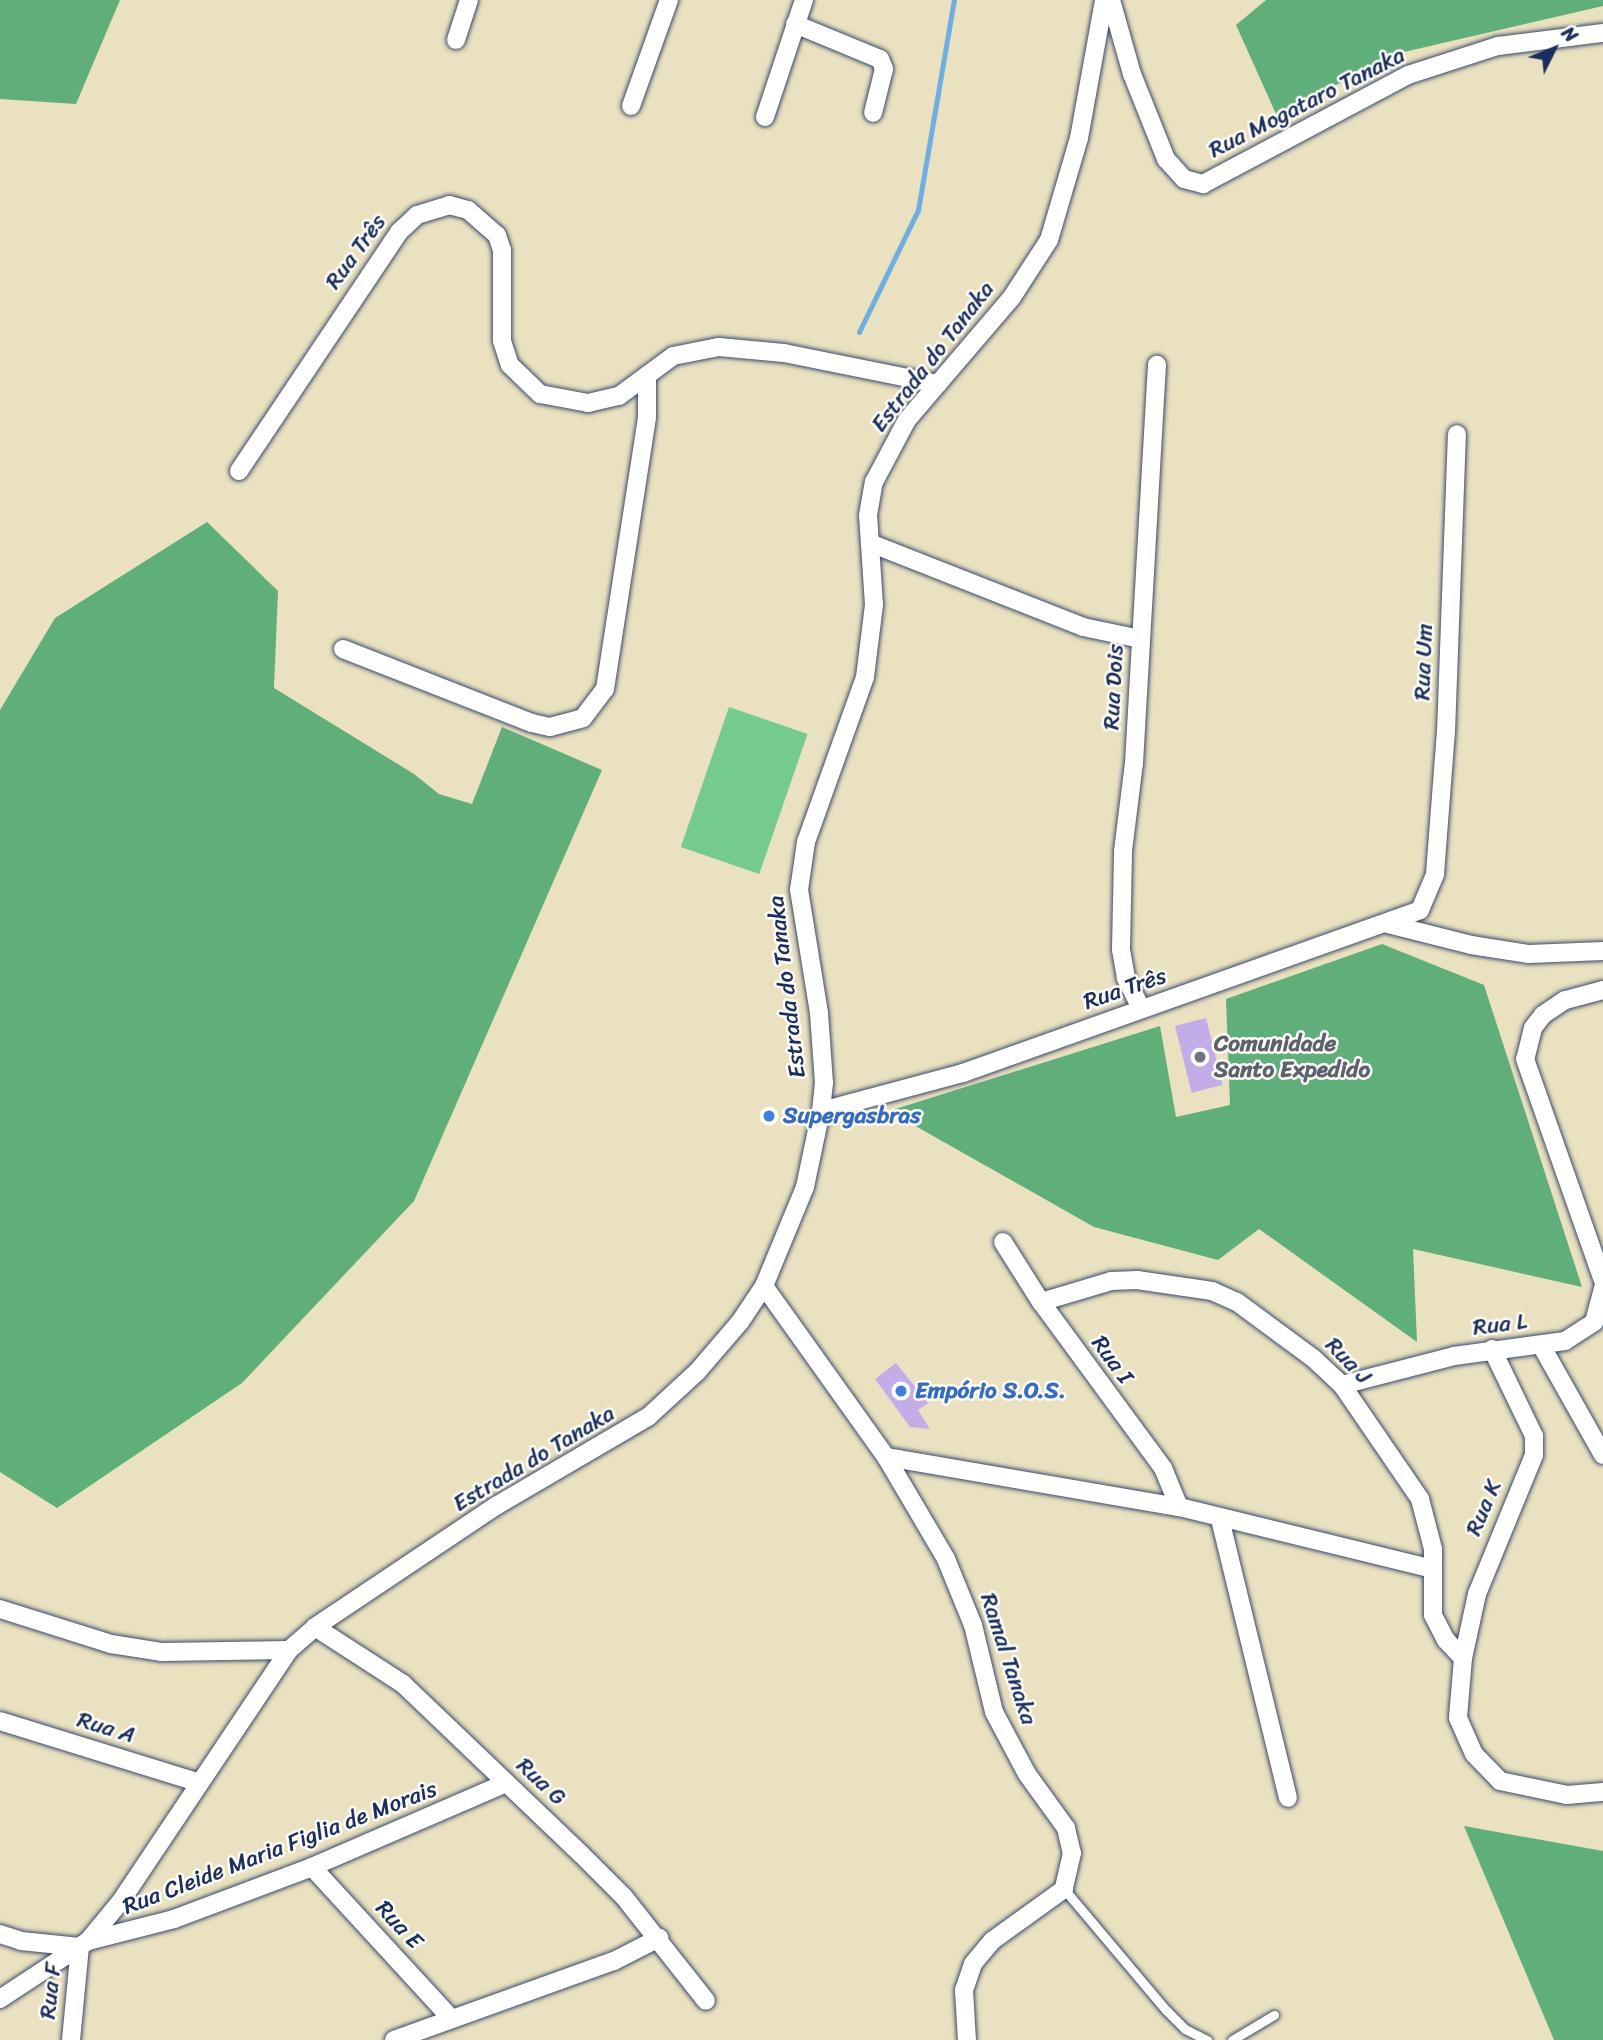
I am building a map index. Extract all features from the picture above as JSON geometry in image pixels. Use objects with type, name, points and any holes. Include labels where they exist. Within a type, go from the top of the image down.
[{"type":"street","points":[[456,40],[469,0]]},
{"type":"street","points":[[631,106],[669,0]]},
{"type":"street","points":[[765,117],[804,0]]},
{"type":"street","name":"Estrada do Tanaka","points":[[84,1945],[121,1901],[197,1782],[289,1650],[315,1627],[496,1506],[648,1417],[697,1372],[740,1322],[764,1286],[805,1187],[821,1111],[823,1057],[800,880],[806,842],[864,677],[874,605],[868,515],[874,482],[907,420],[1033,270],[1049,240],[1079,138],[1104,0]]},
{"type":"street","name":"Rua Mogataro Tanaka","points":[[1111,0],[1158,142],[1177,174],[1192,183],[1203,184],[1231,172],[1408,75],[1498,46],[1603,33]]},
{"type":"street","points":[[796,24],[880,59],[884,69],[873,113]]},
{"type":"street","name":"Rua Três","points":[[239,471],[377,260],[417,215],[433,207],[449,205],[468,209],[497,234],[502,250],[502,341],[510,365],[522,380],[540,394],[588,403],[619,396],[673,356],[719,347],[784,353],[938,384]]},
{"type":"street","name":"Rua Dois","points":[[1141,1008],[1126,978],[1121,940],[1124,851],[1141,639],[1157,365]]},
{"type":"street","points":[[343,649],[550,727],[583,718],[594,707],[605,689],[647,417],[647,375]]},
{"type":"street","name":"Rua Um","points":[[1431,890],[1446,732],[1457,434]]},
{"type":"street","points":[[870,543],[1083,627],[1141,639]]},
{"type":"street","name":"Rua Três","points":[[821,1111],[963,1073],[1141,1008],[1388,924],[1420,910],[1431,890]]},
{"type":"street","points":[[1388,924],[1471,945],[1529,954],[1603,951]]},
{"type":"street","points":[[1603,990],[1565,1000],[1543,1015],[1533,1028],[1525,1059],[1603,1280]]},
{"type":"street","name":"Rua I","points":[[1003,1242],[1041,1302],[1163,1468],[1179,1507]]},
{"type":"street","name":"Rua J","points":[[1041,1302],[1111,1281],[1137,1280],[1212,1291],[1266,1322],[1342,1385],[1420,1499],[1430,1534],[1433,1569],[1431,1605],[1437,1627],[1463,1658]]},
{"type":"street","name":"Ramal Tanaka","points":[[764,1286],[886,1457],[959,1587],[1003,1731],[1066,1828],[1073,1853],[1064,1889]]},
{"type":"street","points":[[1541,1345],[1583,1333],[1594,1322],[1603,1288]]},
{"type":"street","name":"Rua L","points":[[1342,1385],[1492,1349],[1541,1345],[1603,1455]]},
{"type":"street","name":"Rua K","points":[[1492,1349],[1534,1436],[1534,1455],[1481,1582],[1463,1658],[1458,1695],[1463,1737],[1484,1768],[1500,1781],[1557,1793],[1603,1792]]},
{"type":"street","points":[[886,1457],[1179,1507],[1433,1569]]},
{"type":"street","points":[[1220,1519],[1289,1798]]},
{"type":"street","points":[[0,1609],[111,1644],[162,1652],[289,1650]]},
{"type":"street","name":"Rua G","points":[[315,1627],[403,1685],[506,1783],[624,1897],[706,2001]]},
{"type":"street","name":"Rua A","points":[[0,1721],[197,1782]]},
{"type":"street","name":"Rua Cleide Maria Figlia de Morais","points":[[0,1999],[84,1945],[163,1923],[312,1867],[506,1783]]},
{"type":"street","name":"Rua E","points":[[312,1867],[450,2017]]},
{"type":"street","points":[[967,2040],[964,1990],[973,1964],[992,1941],[1064,1889]]},
{"type":"street","points":[[0,1934],[21,1941],[84,1945]]},
{"type":"street","points":[[394,2040],[450,2017],[614,1961],[659,1938]]},
{"type":"street","name":"Rua F","points":[[71,2040],[84,1945]]},
{"type":"lane","points":[[1064,1889],[1166,2010],[1185,2029],[1207,2040]]},
{"type":"lane","points":[[1232,2040],[1274,2015]]},
{"type":"green space","points":[[0,0],[120,0],[76,104],[0,99]]},
{"type":"green space","points":[[1266,0],[1603,0],[1603,6],[1404,52],[1276,114],[1236,25]]},
{"type":"green space","points":[[207,522],[278,591],[274,688],[414,774],[439,794],[472,804],[502,727],[602,770],[414,1201],[242,1383],[57,1508],[0,1472],[0,710],[55,618]]},
{"type":"green space","points":[[729,707],[807,734],[759,874],[681,847]]},
{"type":"green space","points":[[1382,944],[1484,985],[1582,1287],[1413,1249],[1417,1342],[1259,1229],[1218,1260],[1094,1227],[889,1111],[1160,1026],[1176,1117],[1230,1105],[1226,999]]},
{"type":"green space","points":[[1464,1826],[1603,1851],[1603,2040],[1554,2040]]},
{"type":"building","name":"Comunidade Santo Expedido","points":[[1206,1018],[1223,1085],[1192,1093],[1175,1026]]},
{"type":"building","name":"Empório S.O.S.","points":[[896,1363],[928,1403],[918,1410],[930,1429],[910,1427],[875,1379]]},
{"type":"waterway","points":[[859,332],[918,210],[954,0]]},
{"type":"place","name":"Comunidade Santo Expedido","points":[[1200,1057]]},
{"type":"place","name":"Supergasbras","points":[[769,1116]]},
{"type":"place","name":"Empório S.O.S.","points":[[901,1391]]}]
